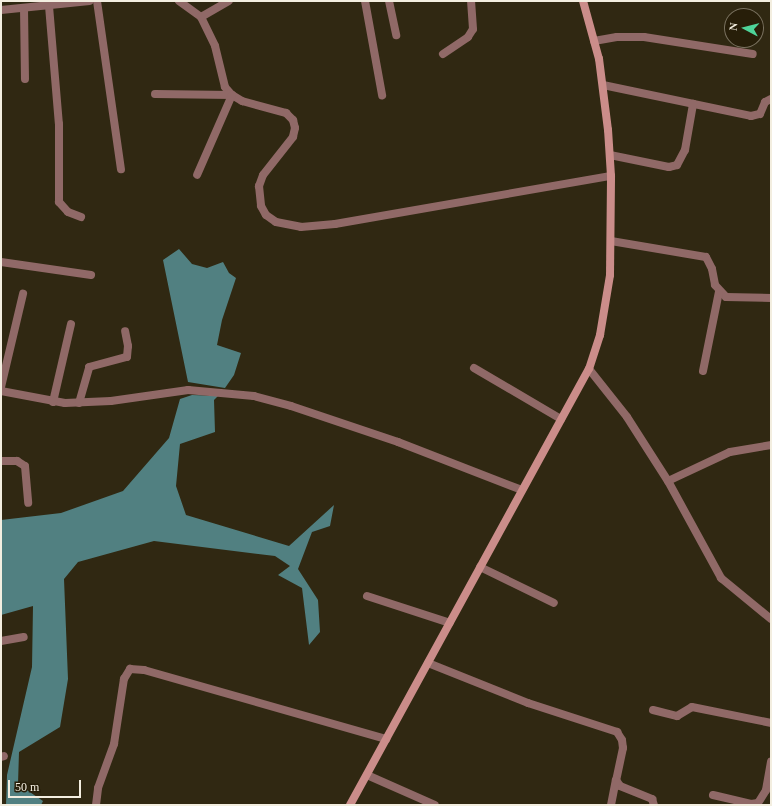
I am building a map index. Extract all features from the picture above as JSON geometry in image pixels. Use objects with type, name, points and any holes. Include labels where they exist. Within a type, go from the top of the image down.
[{"type":"street","points":[[1,10],[46,4],[90,1]]},
{"type":"street","points":[[97,1],[121,169]]},
{"type":"street","points":[[179,1],[190,5],[201,17],[215,46],[225,87],[232,95],[242,101],[286,113],[293,120],[295,128],[293,137],[263,175],[259,186],[261,206],[266,215],[276,222],[301,227],[335,224],[611,176]]},
{"type":"street","points":[[201,17],[229,1]]},
{"type":"street","points":[[365,1],[382,95]]},
{"type":"street","points":[[389,1],[396,35]]},
{"type":"street","points":[[443,54],[468,37],[473,29],[470,1]]},
{"type":"street","points":[[350,805],[589,369],[606,313],[611,241],[610,156],[603,85],[594,41],[583,1]]},
{"type":"street","points":[[46,4],[59,124],[59,202],[68,212],[81,217]]},
{"type":"street","points":[[24,8],[25,79]]},
{"type":"street","points":[[594,41],[617,37],[644,37],[753,54]]},
{"type":"street","points":[[603,85],[756,116],[762,111],[768,100],[771,99]]},
{"type":"street","points":[[155,94],[232,95]]},
{"type":"street","points":[[198,175],[232,95]]},
{"type":"street","points":[[610,156],[669,167],[677,165],[685,150],[693,104]]},
{"type":"street","points":[[611,241],[706,257],[710,262],[719,292],[703,371]]},
{"type":"street","points":[[1,262],[91,275]]},
{"type":"street","points":[[719,292],[726,297],[771,298]]},
{"type":"street","points":[[1,387],[23,294]]},
{"type":"street","points":[[53,402],[71,324]]},
{"type":"street","points":[[79,403],[86,371],[90,367],[127,357],[128,346],[125,331]]},
{"type":"street","points":[[474,368],[561,419]]},
{"type":"street","points":[[589,369],[627,417],[668,480],[721,578],[771,619]]},
{"type":"street","points":[[1,391],[53,402],[79,403],[188,390],[254,396],[291,406],[398,442],[522,490]]},
{"type":"street","points":[[668,480],[730,452],[771,445]]},
{"type":"street","points":[[1,461],[17,461],[25,466],[28,503]]},
{"type":"street","points":[[480,567],[554,603]]},
{"type":"street","points":[[367,596],[450,623]]},
{"type":"street","points":[[1,641],[24,637]]},
{"type":"street","points":[[428,662],[528,703],[617,732],[622,740],[623,748],[611,805]]},
{"type":"street","points":[[96,805],[98,788],[114,744],[124,679],[130,669],[144,670],[386,739]]},
{"type":"street","points":[[653,710],[677,716],[692,707],[771,723]]},
{"type":"street","points":[[713,795],[751,804],[758,803],[766,790],[771,762]]},
{"type":"street","points":[[366,775],[435,805]]},
{"type":"street","points":[[616,780],[620,786],[652,799],[654,805]]},
{"type":"water","points":[[179,249],[192,264],[207,268],[223,262],[229,273],[236,278],[222,320],[217,345],[241,353],[234,375],[225,388],[188,382],[163,260]]},
{"type":"water","points":[[192,395],[218,396],[214,400],[215,432],[180,444],[176,486],[186,515],[289,546],[334,505],[330,526],[312,532],[298,569],[318,600],[320,632],[309,645],[302,588],[278,575],[290,566],[275,556],[154,541],[78,562],[64,579],[68,679],[60,727],[19,752],[18,784],[43,801],[41,805],[6,805],[7,775],[32,667],[33,606],[1,615],[1,520],[61,513],[123,491],[169,438],[180,399]]}]
